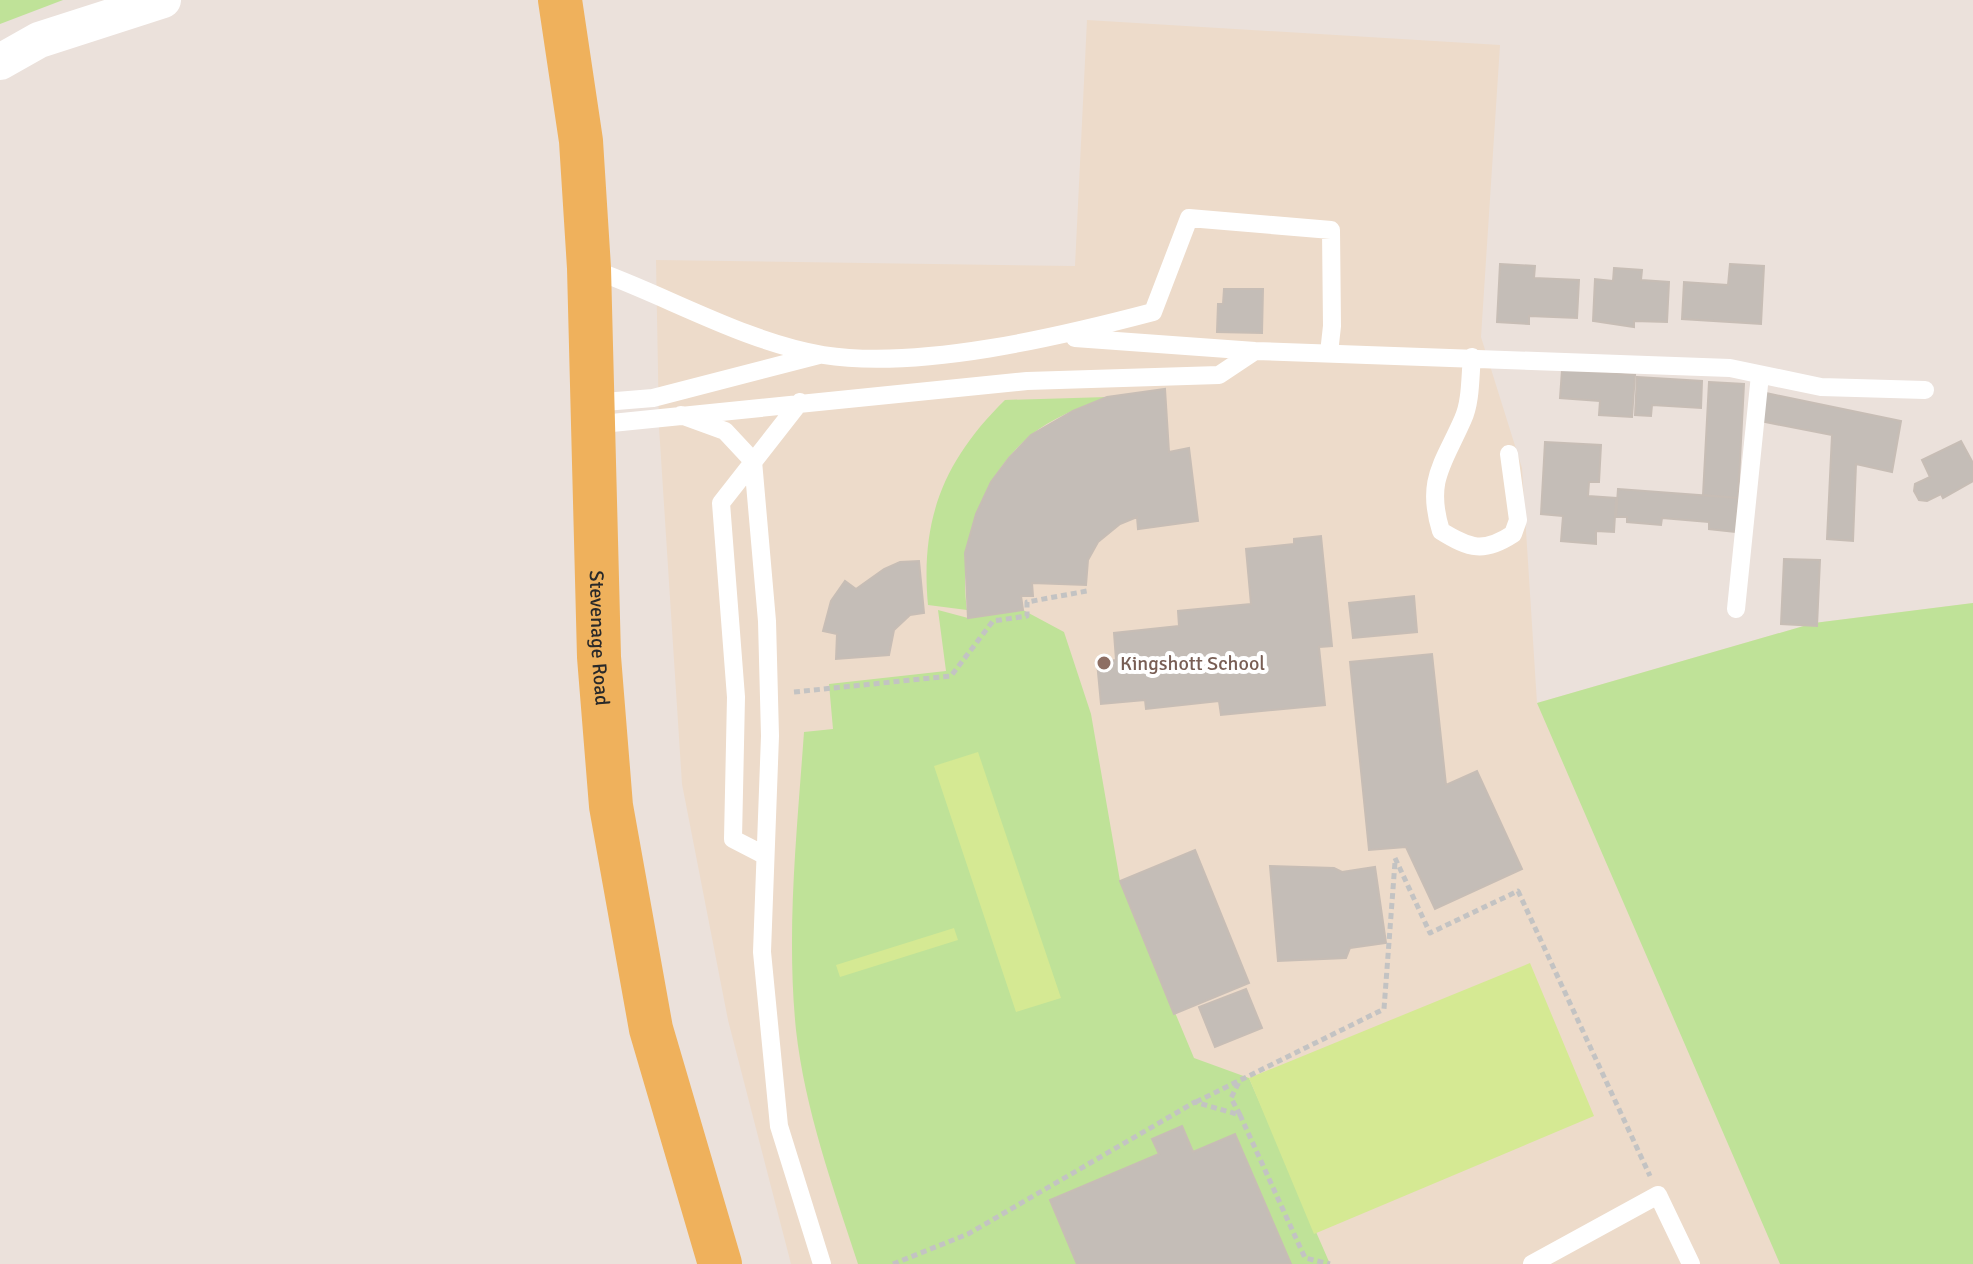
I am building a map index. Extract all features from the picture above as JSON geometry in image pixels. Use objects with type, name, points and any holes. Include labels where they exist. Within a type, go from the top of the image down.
[{"type":"main road","name":"Stevenage Road","points":[[560,0],[581,141],[589,268],[599,657],[611,806],[651,1029],[720,1264]]},
{"type":"street","points":[[0,62],[39,40],[163,0]]},
{"type":"lane","points":[[589,268],[641,286],[753,335],[822,354],[876,359],[996,347],[1153,312],[1189,218],[1331,230],[1332,326],[1329,353]]},
{"type":"lane","points":[[1053,336],[1255,351],[1730,368],[1821,387],[1925,390]]},
{"type":"lane","points":[[592,414],[681,415],[1027,381],[1219,375],[1255,351]]},
{"type":"lane","points":[[592,414],[822,354]]},
{"type":"lane","points":[[1472,357],[1464,417],[1448,444],[1434,489],[1434,509],[1441,531],[1464,546],[1494,547],[1513,534],[1518,520],[1509,454]]},
{"type":"lane","points":[[1736,609],[1760,375]]},
{"type":"lane","points":[[764,855],[733,839],[736,697],[721,503],[800,402]]},
{"type":"lane","points":[[681,415],[725,431],[753,461],[767,621],[769,695],[762,952],[779,1126],[822,1264]]},
{"type":"lane","points":[[736,697],[769,695]]},
{"type":"lane","points":[[1532,1264],[1658,1195],[1691,1264]]},
{"type":"path","points":[[769,695],[951,676],[993,621],[1027,616],[1027,602],[1087,591]]},
{"type":"path","points":[[893,1264],[968,1234],[1195,1102],[1384,1009],[1395,858],[1430,933],[1518,891],[1658,1195]]},
{"type":"path","points":[[1240,1080],[1231,1098],[1305,1258],[1330,1264]]},
{"type":"path","points":[[1195,1102],[1240,1115]]},
{"type":"shaded area","name":"Kingshott School","points":[[1087,20],[1500,45],[1481,337],[1522,468],[1537,703],[1814,623],[1973,603],[1973,1264],[791,1264],[728,1020],[682,784],[659,427],[656,260],[1075,266]]},
{"type":"green space","points":[[0,0],[63,0],[0,24]]},
{"type":"green space","points":[[1107,397],[1047,424],[1013,453],[998,472],[976,515],[966,562],[967,610],[928,605],[928,545],[933,518],[952,469],[984,423],[1005,400]]},
{"type":"green space","points":[[1973,603],[1973,1264],[1780,1264],[1537,703],[1814,623]]},
{"type":"green space","points":[[938,610],[968,618],[1023,610],[1064,632],[1091,714],[1120,881],[1194,1058],[1249,1078],[1330,1264],[858,1264],[813,1119],[796,1030],[792,918],[804,732],[833,729],[829,684],[946,671]]},
{"type":"green space","points":[[978,752],[1061,998],[1016,1012],[934,766]]},
{"type":"green space","points":[[954,928],[958,940],[840,977],[836,965]]},
{"type":"green space","points":[[1530,963],[1594,1116],[1314,1234],[1249,1078]]},
{"type":"building","points":[[1500,264],[1535,266],[1534,278],[1579,280],[1577,318],[1529,316],[1529,324],[1497,322]]},
{"type":"building","points":[[1730,264],[1764,266],[1761,324],[1682,319],[1684,282],[1728,285]]},
{"type":"building","points":[[1614,268],[1642,270],[1641,280],[1669,282],[1667,322],[1634,321],[1634,327],[1593,321],[1595,279],[1613,281]]},
{"type":"building","points":[[1224,289],[1263,289],[1262,333],[1217,332],[1218,304],[1223,304]]},
{"type":"building","points":[[1562,370],[1635,375],[1632,417],[1599,415],[1600,401],[1560,398]]},
{"type":"building","points":[[1637,377],[1702,381],[1701,408],[1652,405],[1651,416],[1635,415]]},
{"type":"building","points":[[1709,382],[1744,384],[1738,498],[1703,495]]},
{"type":"building","points":[[1165,389],[1169,452],[1189,448],[1198,521],[1138,529],[1137,517],[1120,524],[1098,542],[1088,560],[1086,585],[1032,583],[1033,596],[1021,596],[1023,610],[968,618],[965,553],[976,514],[991,482],[1009,458],[1031,435],[1073,411],[1107,397]]},
{"type":"building","points":[[1766,393],[1901,421],[1892,472],[1856,464],[1853,541],[1827,539],[1832,435],[1760,421]]},
{"type":"building","points":[[1961,441],[1973,463],[1973,481],[1943,498],[1941,494],[1927,501],[1919,500],[1914,491],[1915,484],[1930,477],[1922,460]]},
{"type":"building","points":[[1545,442],[1601,445],[1599,482],[1589,482],[1588,496],[1616,498],[1614,532],[1596,531],[1596,544],[1561,541],[1563,516],[1541,514]]},
{"type":"building","points":[[1618,489],[1738,498],[1735,532],[1709,529],[1709,522],[1662,518],[1661,525],[1627,522],[1627,517],[1616,517]]},
{"type":"building","points":[[1321,536],[1332,646],[1319,647],[1325,705],[1221,715],[1219,701],[1146,709],[1145,700],[1101,704],[1097,662],[1116,660],[1114,633],[1179,626],[1178,611],[1251,604],[1246,549],[1294,544],[1294,539]]},
{"type":"building","points":[[1784,559],[1820,560],[1817,626],[1781,624]]},
{"type":"building","points":[[919,561],[924,613],[910,615],[894,630],[889,655],[836,659],[837,634],[823,631],[831,601],[845,581],[856,589],[884,569],[900,562]]},
{"type":"building","points":[[1414,596],[1417,632],[1353,638],[1349,603]]},
{"type":"building","points":[[1432,654],[1446,785],[1477,771],[1522,869],[1435,909],[1406,847],[1369,850],[1350,662]]},
{"type":"building","points":[[1195,850],[1249,983],[1174,1014],[1120,881]]},
{"type":"building","points":[[1270,866],[1334,868],[1342,872],[1375,867],[1386,943],[1350,948],[1346,958],[1278,961]]},
{"type":"building","points":[[1246,989],[1262,1028],[1215,1047],[1199,1007]]},
{"type":"building","points":[[1182,1126],[1193,1152],[1235,1134],[1291,1264],[1077,1264],[1050,1200],[1159,1154],[1152,1139]]},
{"type":"place","name":"Kingshott School","points":[[1104,663]]}]
